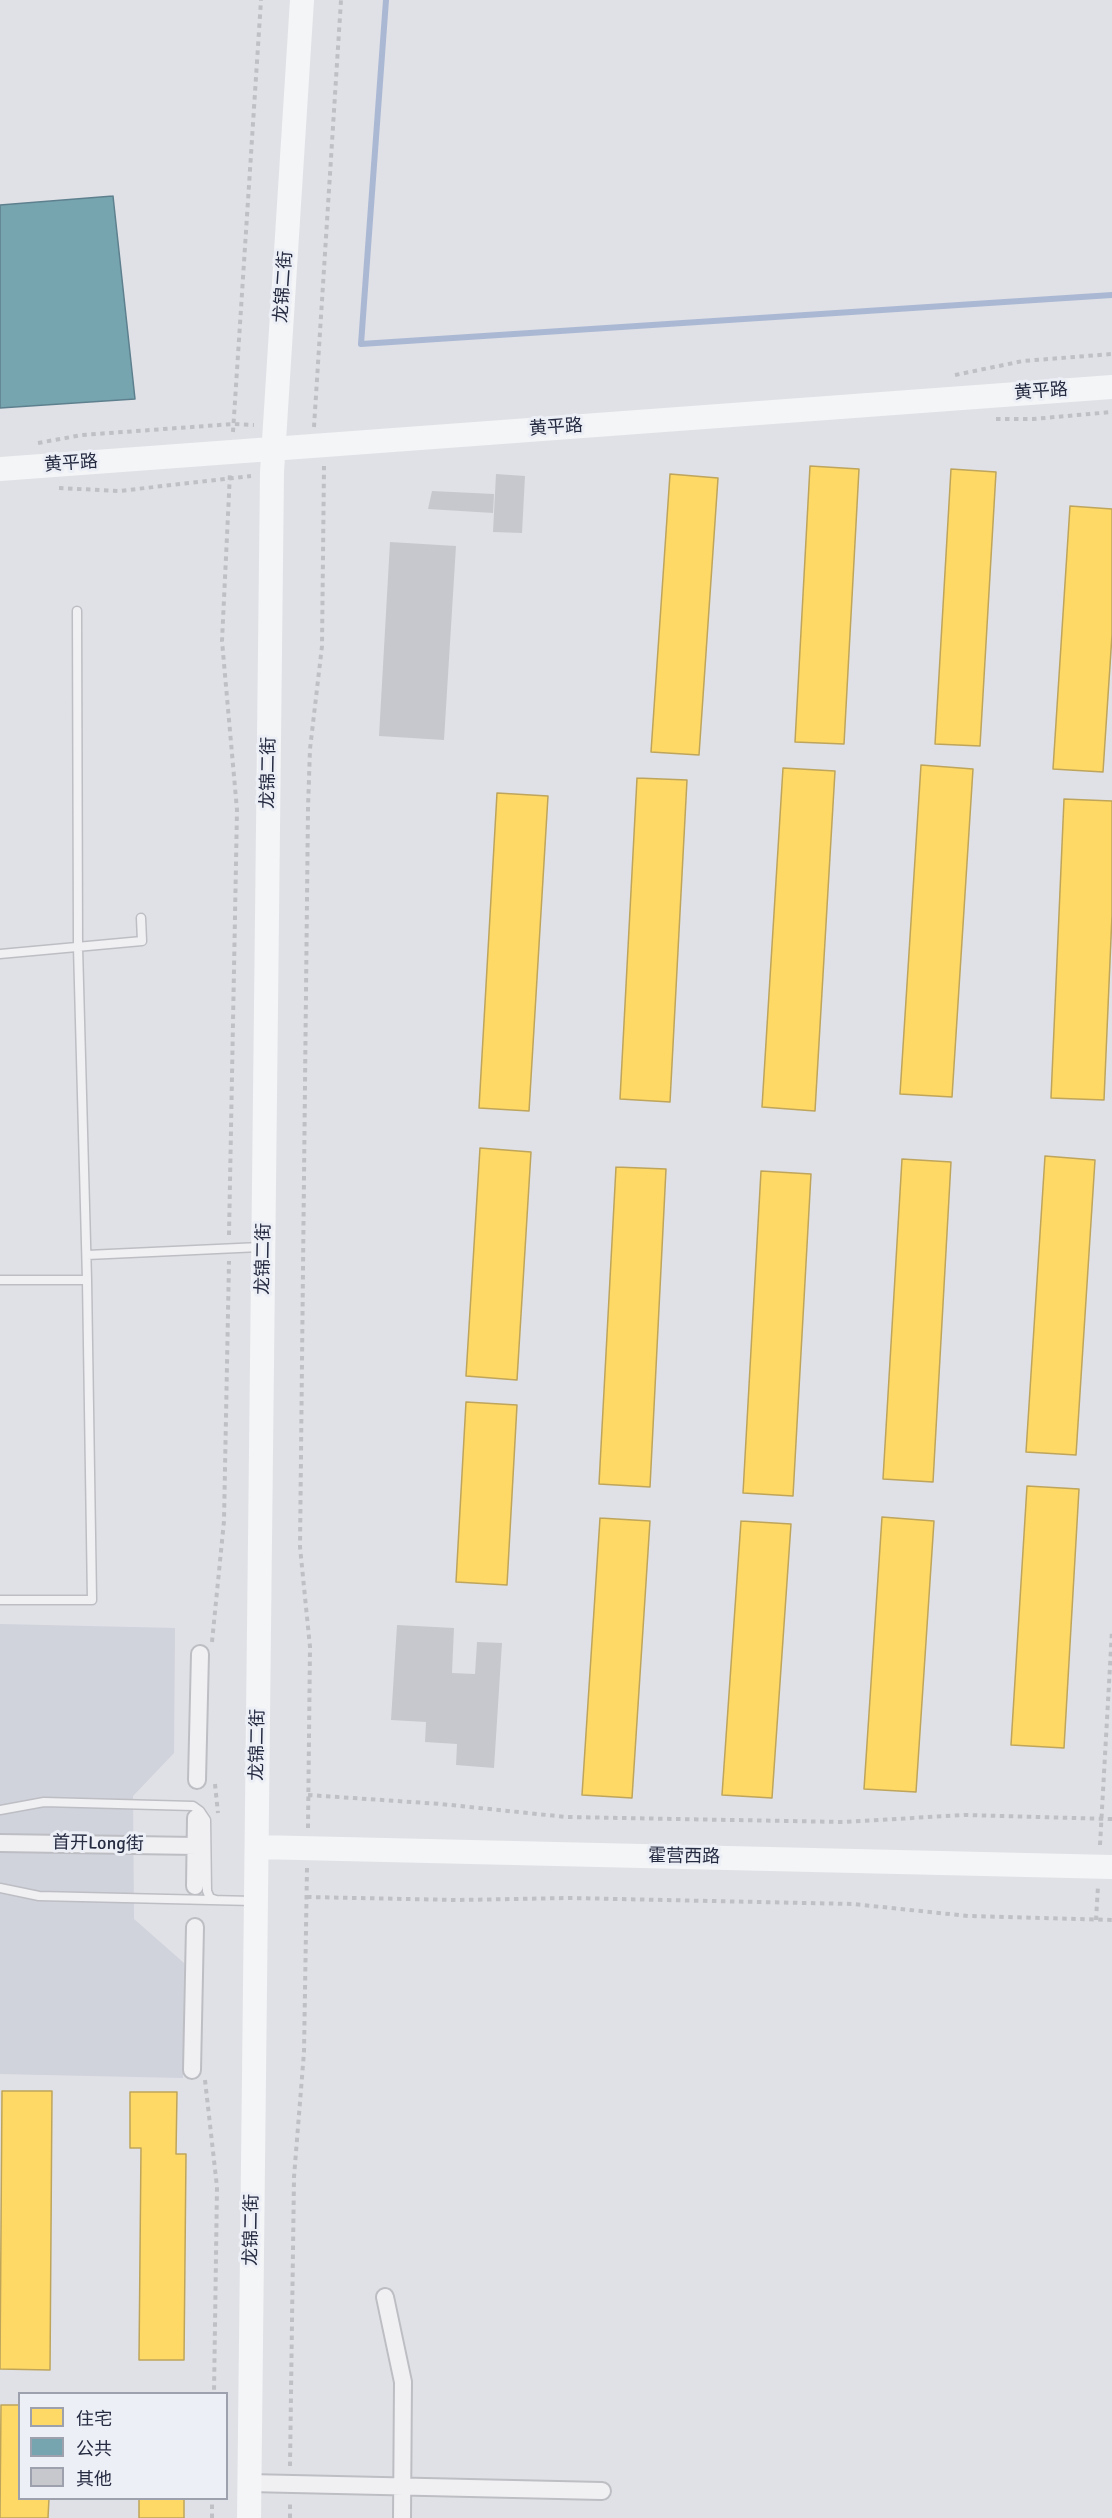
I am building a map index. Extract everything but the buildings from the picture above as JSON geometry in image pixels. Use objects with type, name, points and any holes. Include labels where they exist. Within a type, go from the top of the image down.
[{"type":"street","name":"龙锦二街","points":[[249,2518],[273,449],[302,0]]},
{"type":"street","name":"黄平路","points":[[0,470],[1112,387]]},
{"type":"street","points":[[203,1771],[206,1650]]},
{"type":"street","points":[[195,1886],[196,1818]]},
{"type":"street","name":"首开Long街","points":[[0,1843],[196,1846]]},
{"type":"street","name":"霍营西路","points":[[257,1847],[1112,1867]]},
{"type":"street","points":[[195,1927],[198,1951],[198,2072]]},
{"type":"street","points":[[385,2297],[403,2382],[395,2486],[402,2518]]},
{"type":"street","points":[[249,2483],[602,2491]]},
{"type":"lane","points":[[0,1600],[92,1600],[87,1255],[78,947],[77,611]]},
{"type":"lane","points":[[0,954],[142,941],[141,918]]},
{"type":"lane","points":[[87,1255],[264,1246]]},
{"type":"lane","points":[[0,1280],[87,1280]]},
{"type":"lane","points":[[0,1810],[44,1802],[193,1806],[206,1820],[207,1891],[210,1898],[216,1900]]},
{"type":"lane","points":[[0,1888],[32,1896],[256,1901]]},
{"type":"path","points":[[235,391],[261,0]]},
{"type":"path","points":[[314,399],[341,0]]},
{"type":"path","points":[[27,445],[82,435],[198,427]]},
{"type":"path","points":[[52,488],[119,491],[202,482]]},
{"type":"path","points":[[308,1789],[310,1647],[300,1547],[308,808],[310,749],[322,646],[325,501]]},
{"type":"path","points":[[206,1650],[224,1521],[237,810],[222,641],[228,506]]},
{"type":"path","points":[[1102,1812],[1112,1630]]},
{"type":"path","points":[[203,1771],[217,1791],[218,1816]]},
{"type":"path","points":[[308,1795],[441,1803],[566,1817],[843,1822],[964,1815],[1112,1819]]},
{"type":"path","points":[[307,1897],[457,1900],[570,1898],[853,1904],[968,1916],[1112,1920]]},
{"type":"path","points":[[290,2518],[294,2177],[304,2052],[307,1913]]},
{"type":"path","points":[[198,2072],[217,2187],[214,2392]]},
{"type":"path","points":[[212,2500],[212,2518]]},
{"type":"shaded area","points":[[0,1624],[175,1628],[174,1753],[133,1796],[134,1919],[184,1963],[183,2078],[0,2074]]},
{"type":"waterway","points":[[386,0],[361,344],[1112,295]]}]
